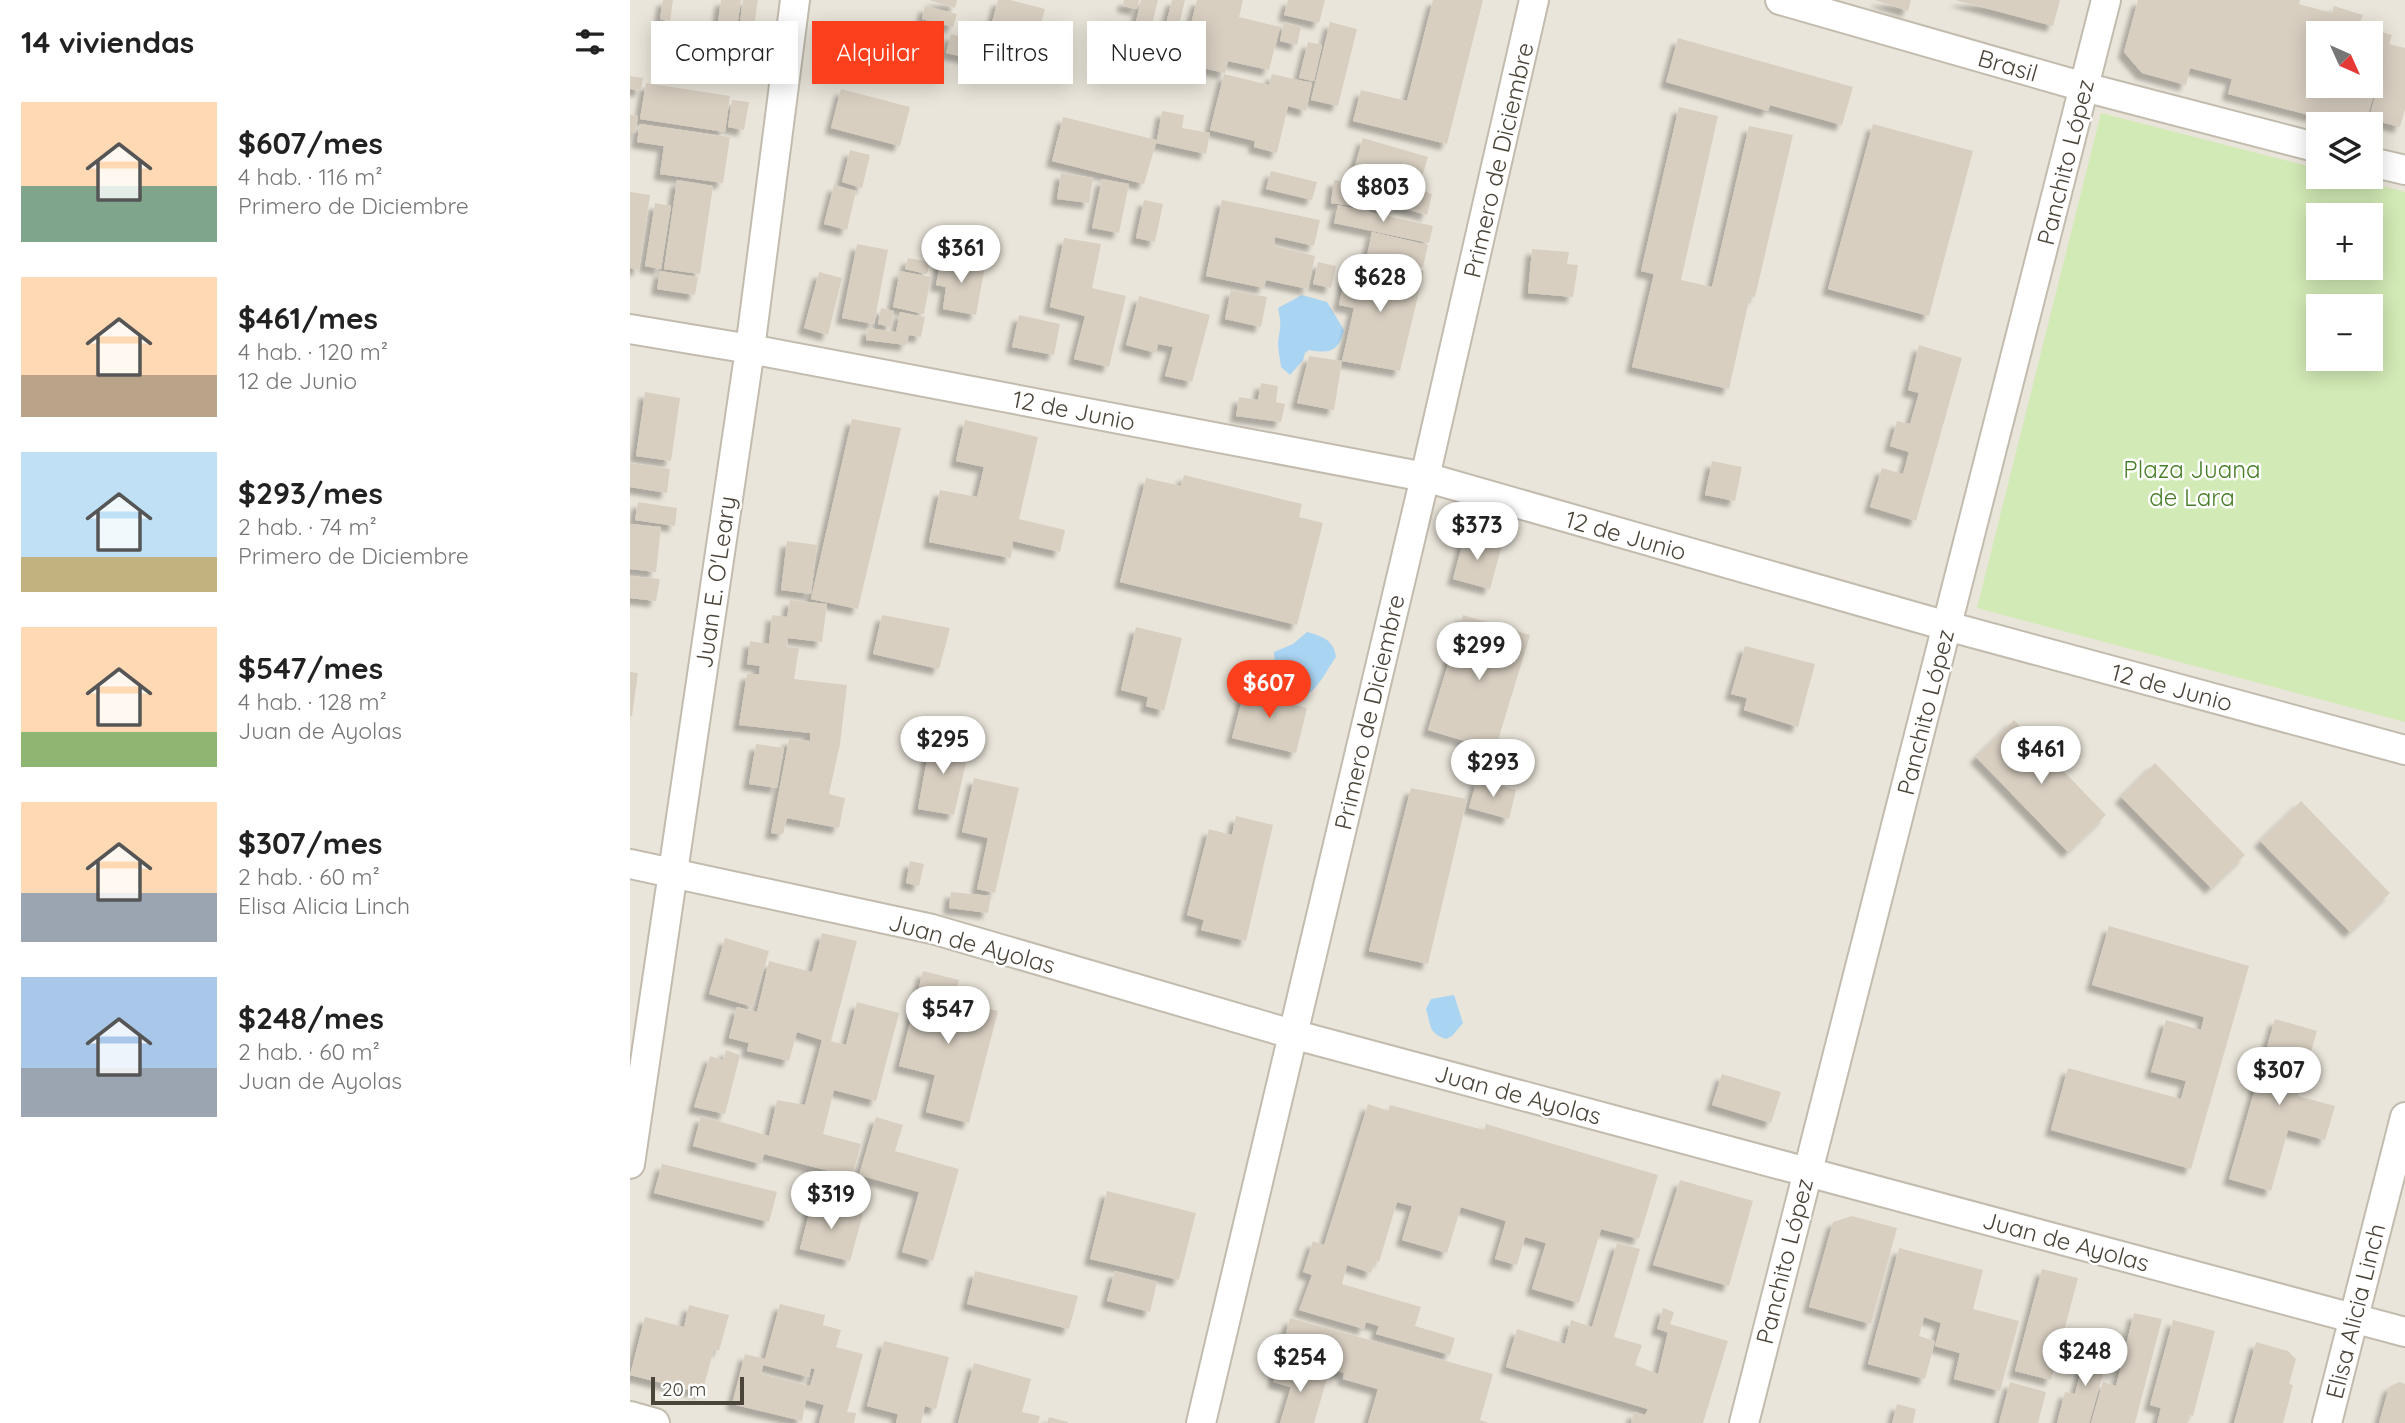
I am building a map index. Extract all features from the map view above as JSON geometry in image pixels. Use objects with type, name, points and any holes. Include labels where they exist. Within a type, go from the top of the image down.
[{"type":"street","name":"Juan E. O'Leary","points":[[630,1164],[750,349],[795,0]]},
{"type":"street","name":"Primero de Diciembre","points":[[1201,1423],[1425,477],[1534,0]]},
{"type":"street","name":"Brasil","points":[[1780,0],[2084,87],[2306,145]]},
{"type":"street","name":"Panchito López","points":[[1744,1423],[2106,0]]},
{"type":"street","points":[[2383,165],[2405,170]]},
{"type":"street","name":"12 de Junio","points":[[630,329],[750,349],[1425,477],[1947,626],[2405,750]]},
{"type":"street","name":"Juan de Ayolas","points":[[630,864],[932,929],[1292,1034],[2405,1332]]},
{"type":"street","name":"Elisa Alicia Linch","points":[[2327,1423],[2405,1118]]},
{"type":"street","points":[[630,1416],[655,1423]]},
{"type":"shaded area","points":[[630,0],[2405,0],[2405,1423],[630,1423]]},
{"type":"green space","name":"Plaza Juana de Lara","points":[[2101,113],[2306,166],[2306,189],[2383,189],[2383,186],[2405,192],[2405,722],[1977,608]]},
{"type":"water","points":[[1302,295],[1327,302],[1344,330],[1336,347],[1323,352],[1309,350],[1290,375],[1281,367],[1278,308]]},
{"type":"water","points":[[1307,632],[1318,635],[1333,646],[1336,657],[1312,691],[1299,697],[1291,696],[1284,681],[1276,678],[1274,652],[1293,644]]},
{"type":"water","points":[[1454,995],[1463,1023],[1446,1039],[1433,1031],[1426,1009],[1431,999]]},
{"type":"building","points":[[663,0],[673,0],[670,21],[660,19]]},
{"type":"building","points":[[721,0],[741,0],[738,21],[718,21]]},
{"type":"building","points":[[743,0],[758,0],[755,21],[740,21]]},
{"type":"building","points":[[929,0],[957,0],[955,8]]},
{"type":"building","points":[[998,0],[1010,0],[1045,9],[1042,21],[992,21]]},
{"type":"building","points":[[1124,0],[1139,0],[1137,9],[1123,6]]},
{"type":"building","points":[[1141,0],[1158,0],[1153,21],[1136,21]]},
{"type":"building","points":[[1172,0],[1185,0],[1180,21],[1167,21]]},
{"type":"building","points":[[1197,0],[1243,0],[1239,17],[1280,27],[1269,70],[1228,61],[1225,73],[1206,69],[1206,21],[1192,21]]},
{"type":"building","points":[[1288,0],[1325,0],[1319,23],[1284,15]]},
{"type":"building","points":[[1433,0],[1483,0],[1447,144],[1353,121],[1361,90],[1407,101]]},
{"type":"building","points":[[1875,0],[1911,0],[1908,11]]},
{"type":"building","points":[[1955,0],[2060,0],[2053,26]]},
{"type":"building","points":[[2138,0],[2300,0],[2299,4],[2332,13],[2334,6],[2363,15],[2361,21],[2306,21],[2306,98],[2373,98],[2369,112],[2306,112],[2306,114],[2228,94],[2232,79],[2190,68],[2186,85],[2142,73],[2124,52]]},
{"type":"building","points":[[925,6],[957,14],[953,27],[944,25],[944,21],[922,19]]},
{"type":"building","points":[[1284,22],[1301,27],[1297,45],[1280,41]]},
{"type":"building","points":[[1330,22],[1357,29],[1338,106],[1311,100]]},
{"type":"building","points":[[2384,33],[2392,35],[2389,44],[2405,48],[2405,109],[2400,127],[2383,123],[2383,112],[2371,112],[2374,98],[2384,98],[2386,54],[2384,61]]},
{"type":"building","points":[[951,34],[958,36],[958,56],[946,53]]},
{"type":"building","points":[[1678,38],[1853,87],[1842,125],[1770,105],[1768,111],[1666,82]]},
{"type":"building","points":[[1308,42],[1322,45],[1314,81],[1299,78]]},
{"type":"building","points":[[1224,74],[1269,85],[1272,74],[1312,83],[1306,111],[1288,106],[1277,153],[1254,147],[1255,141],[1210,130]]},
{"type":"building","points":[[630,76],[643,78],[641,91],[630,89]]},
{"type":"building","points":[[646,83],[730,96],[725,132],[640,119]]},
{"type":"building","points":[[841,89],[910,107],[900,146],[831,128]]},
{"type":"building","points":[[732,100],[749,102],[744,130],[728,127]]},
{"type":"building","points":[[1679,107],[1718,116],[1681,280],[1712,287],[1749,126],[1793,135],[1755,297],[1750,296],[1729,389],[1632,367],[1654,274],[1641,271]]},
{"type":"building","points":[[1162,111],[1184,115],[1182,128],[1210,133],[1206,154],[1156,143],[1144,184],[1052,161],[1063,117],[1157,140]]},
{"type":"building","points":[[630,115],[638,116],[635,133],[630,133]]},
{"type":"building","points":[[640,124],[730,137],[723,183],[660,174],[664,146],[637,142]]},
{"type":"building","points":[[1873,124],[1973,151],[1929,316],[1828,289]]},
{"type":"building","points":[[1363,138],[1428,157],[1419,187],[1354,169]]},
{"type":"building","points":[[850,150],[870,155],[862,188],[842,182]]},
{"type":"building","points":[[1271,171],[1317,182],[1312,200],[1266,189]]},
{"type":"building","points":[[1061,173],[1093,178],[1089,203],[1057,199]]},
{"type":"building","points":[[1102,179],[1129,184],[1119,233],[1092,228]]},
{"type":"building","points":[[677,180],[713,186],[700,274],[664,269]]},
{"type":"building","points":[[1334,180],[1372,185],[1369,208],[1331,203]]},
{"type":"building","points":[[1377,183],[1395,185],[1392,212],[1373,210]]},
{"type":"building","points":[[1402,183],[1432,194],[1427,215],[1395,206]]},
{"type":"building","points":[[834,185],[856,191],[847,230],[824,224]]},
{"type":"building","points":[[630,192],[650,195],[639,270],[630,268]]},
{"type":"building","points":[[1144,200],[1163,204],[1155,242],[1136,238]]},
{"type":"building","points":[[1222,200],[1320,220],[1314,246],[1275,237],[1274,246],[1315,256],[1308,289],[1266,280],[1264,288],[1206,276]]},
{"type":"building","points":[[655,203],[671,206],[661,269],[645,266]]},
{"type":"building","points":[[1338,205],[1433,226],[1429,243],[1334,223]]},
{"type":"building","points":[[1372,232],[1428,245],[1423,267],[1367,256]]},
{"type":"building","points":[[1064,238],[1101,244],[1092,288],[1126,296],[1109,367],[1074,359],[1085,316],[1050,307]]},
{"type":"building","points":[[857,244],[888,250],[874,324],[842,318]]},
{"type":"building","points":[[1532,249],[1569,252],[1567,264],[1578,265],[1573,297],[1528,293]]},
{"type":"building","points":[[908,258],[930,262],[927,274],[905,269]]},
{"type":"building","points":[[941,258],[985,266],[976,315],[943,309],[946,287],[936,285]]},
{"type":"building","points":[[1365,259],[1424,271],[1400,371],[1342,361],[1354,308],[1339,305],[1345,277],[1360,280]]},
{"type":"building","points":[[1318,262],[1336,266],[1331,288],[1313,284]]},
{"type":"building","points":[[660,271],[698,277],[695,295],[657,289]]},
{"type":"building","points":[[900,271],[931,277],[924,314],[893,307]]},
{"type":"building","points":[[819,272],[842,278],[828,335],[804,328]]},
{"type":"building","points":[[1231,290],[1267,297],[1261,327],[1225,319]]},
{"type":"building","points":[[1139,296],[1210,315],[1192,382],[1165,376],[1173,347],[1158,344],[1156,353],[1126,345]]},
{"type":"building","points":[[881,308],[894,311],[891,327],[878,324]]},
{"type":"building","points":[[900,312],[925,317],[921,337],[909,335],[906,345],[866,340],[868,328],[896,332]]},
{"type":"building","points":[[1019,315],[1060,324],[1054,355],[1012,347]]},
{"type":"building","points":[[1919,345],[1962,358],[1916,521],[1870,507],[1882,468],[1903,474],[1909,452],[1890,446],[1897,421],[1910,424],[1919,393],[1908,390]]},
{"type":"building","points":[[1309,356],[1342,361],[1334,410],[1297,403]]},
{"type":"building","points":[[1261,383],[1278,386],[1276,402],[1285,404],[1281,422],[1236,416],[1239,397],[1258,400]]},
{"type":"building","points":[[645,392],[680,398],[671,461],[636,456]]},
{"type":"building","points":[[852,419],[901,428],[858,609],[811,599]]},
{"type":"building","points":[[965,420],[1038,437],[1019,519],[1065,530],[1060,552],[1013,541],[1011,558],[929,542],[940,490],[977,497],[984,467],[956,461]]},
{"type":"building","points":[[1712,461],[1742,467],[1735,501],[1705,495]]},
{"type":"building","points":[[630,463],[670,469],[667,493],[630,487]]},
{"type":"building","points":[[1184,475],[1302,504],[1299,517],[1323,523],[1297,625],[1120,582],[1146,478],[1181,486]]},
{"type":"building","points":[[638,502],[677,508],[675,526],[635,520]]},
{"type":"building","points":[[630,524],[661,527],[656,572],[630,569]]},
{"type":"building","points":[[1465,534],[1502,545],[1490,589],[1453,579]]},
{"type":"building","points":[[787,541],[817,545],[811,594],[781,590]]},
{"type":"building","points":[[630,576],[660,579],[656,601],[630,598]]},
{"type":"building","points":[[790,600],[827,604],[822,642],[788,638],[787,647],[799,648],[794,679],[847,685],[840,744],[829,794],[845,798],[839,828],[787,818],[783,834],[771,833],[789,739],[810,741],[810,733],[739,725],[747,674],[759,674],[760,666],[747,664],[750,641],[769,644],[772,615],[787,617]]},
{"type":"building","points":[[882,615],[950,628],[939,669],[873,654]]},
{"type":"building","points":[[1463,615],[1530,635],[1495,750],[1428,730]]},
{"type":"building","points":[[1136,627],[1182,638],[1164,711],[1146,706],[1148,697],[1121,690]]},
{"type":"building","points":[[1745,646],[1815,664],[1798,727],[1744,710],[1747,698],[1731,694]]},
{"type":"building","points":[[630,672],[638,673],[632,716],[630,716]]},
{"type":"building","points":[[1246,684],[1282,692],[1280,701],[1307,708],[1296,753],[1232,738]]},
{"type":"building","points":[[2014,720],[2106,815],[2068,852],[1976,757]]},
{"type":"building","points":[[931,737],[970,745],[954,815],[918,809]]},
{"type":"building","points":[[756,744],[784,748],[777,788],[749,784]]},
{"type":"building","points":[[2155,763],[2245,855],[2211,888],[2121,797]]},
{"type":"building","points":[[974,778],[1019,788],[995,893],[977,889],[988,838],[962,832]]},
{"type":"building","points":[[1477,779],[1516,790],[1509,819],[1469,808]]},
{"type":"building","points":[[1411,788],[1467,799],[1428,964],[1369,951]]},
{"type":"building","points":[[2301,801],[2390,893],[2350,932],[2260,841]]},
{"type":"building","points":[[1236,816],[1273,825],[1246,941],[1201,930],[1204,920],[1187,915],[1209,829],[1232,835]]},
{"type":"building","points":[[910,861],[924,864],[919,886],[906,883]]},
{"type":"building","points":[[951,892],[991,896],[988,913],[949,908]]},
{"type":"building","points":[[2109,926],[2249,966],[2191,1169],[2051,1130],[2068,1068],[2181,1099],[2186,1081],[2151,1072],[2166,1020],[2201,1030],[2204,1017],[2092,985]]},
{"type":"building","points":[[822,933],[857,941],[831,1041],[846,1045],[857,1002],[899,1013],[876,1101],[834,1090],[823,1134],[861,1144],[852,1177],[764,1154],[761,1164],[693,1146],[701,1116],[769,1136],[777,1100],[805,1105],[822,1040],[797,1032],[789,1061],[747,1051],[749,1043],[729,1038],[737,1007],[757,1012],[769,961],[812,972]]},
{"type":"building","points":[[725,938],[769,951],[753,1007],[709,994]]},
{"type":"building","points":[[923,971],[959,980],[954,1000],[998,1011],[969,1123],[926,1112],[935,1075],[899,1066]]},
{"type":"building","points":[[2275,1019],[2317,1031],[2298,1096],[2335,1106],[2325,1140],[2288,1130],[2271,1191],[2229,1179]]},
{"type":"building","points":[[726,1050],[740,1055],[725,1114],[694,1107],[710,1056],[723,1060]]},
{"type":"building","points":[[1722,1074],[1781,1092],[1771,1123],[1712,1105]]},
{"type":"building","points":[[1368,1104],[1388,1111],[1390,1105],[1484,1130],[1486,1124],[1658,1175],[1639,1239],[1601,1229],[1579,1303],[1532,1289],[1546,1243],[1525,1237],[1517,1265],[1495,1259],[1506,1221],[1461,1207],[1447,1253],[1402,1240],[1412,1206],[1397,1202],[1379,1262],[1375,1260],[1371,1273],[1347,1265],[1342,1284],[1421,1307],[1415,1326],[1455,1338],[1450,1355],[1376,1334],[1379,1326],[1366,1322],[1364,1329],[1299,1310],[1312,1275],[1303,1272],[1313,1241],[1324,1245]]},
{"type":"building","points":[[876,1117],[903,1125],[895,1151],[959,1169],[933,1261],[902,1252],[919,1192],[859,1175]]},
{"type":"building","points":[[662,1164],[777,1192],[769,1222],[654,1193]]},
{"type":"building","points":[[1680,1180],[1753,1201],[1729,1286],[1653,1265]]},
{"type":"building","points":[[1107,1191],[1196,1213],[1179,1280],[1090,1259]]},
{"type":"building","points":[[812,1201],[863,1214],[850,1261],[800,1249]]},
{"type":"building","points":[[1852,1216],[1897,1228],[1871,1324],[1809,1307],[1833,1222]]},
{"type":"building","points":[[1617,1243],[1640,1249],[1614,1337],[1642,1345],[1635,1365],[1658,1374],[1668,1332],[1657,1329],[1663,1308],[1674,1312],[1670,1324],[1728,1341],[1703,1423],[1631,1423],[1634,1412],[1645,1415],[1648,1409],[1506,1367],[1517,1329],[1565,1344],[1571,1320],[1592,1327]]},
{"type":"building","points":[[1899,1248],[1983,1270],[1973,1309],[2019,1321],[2000,1391],[1954,1379],[1960,1353],[1935,1346],[1941,1323],[1924,1317],[1919,1336],[1935,1341],[1925,1379],[1868,1364]]},
{"type":"building","points":[[2042,1269],[2078,1278],[2051,1380],[2015,1371]]},
{"type":"building","points":[[975,1271],[1078,1296],[1069,1329],[967,1304]]},
{"type":"building","points":[[1115,1271],[1157,1282],[1150,1312],[1107,1301]]},
{"type":"building","points":[[780,1304],[825,1315],[823,1325],[841,1330],[836,1347],[863,1354],[847,1412],[856,1413],[854,1423],[819,1423],[824,1405],[806,1400],[802,1421],[732,1404],[745,1354],[765,1359]],"holes":[[[763,1365],[809,1377],[811,1368],[815,1369],[810,1386],[761,1374]]]},
{"type":"building","points":[[689,1305],[729,1315],[719,1351],[714,1349],[702,1393],[630,1375],[645,1317],[684,1327]]},
{"type":"building","points":[[2134,1313],[2162,1319],[2135,1423],[2091,1423],[2103,1382],[2116,1386]]},
{"type":"building","points":[[1290,1318],[1493,1374],[1480,1420],[1489,1423],[1368,1423],[1378,1389],[1343,1379],[1344,1373],[1280,1355]]},
{"type":"building","points":[[2173,1320],[2215,1331],[2193,1416],[2189,1415],[2187,1423],[2157,1423],[2161,1408],[2150,1405]]},
{"type":"building","points":[[884,1341],[949,1357],[936,1409],[925,1406],[921,1423],[896,1423],[898,1414],[867,1406]]},
{"type":"building","points":[[2256,1342],[2288,1351],[2296,1359],[2289,1384],[2293,1385],[2283,1423],[2234,1423]]},
{"type":"building","points":[[2088,1344],[2110,1349],[2089,1423],[2057,1423],[2065,1392],[2075,1394]]},
{"type":"building","points":[[974,1363],[1031,1379],[1022,1412],[1040,1416],[1038,1423],[958,1423]]},
{"type":"building","points":[[1278,1363],[1327,1378],[1314,1423],[1280,1423],[1291,1387],[1273,1382]]},
{"type":"building","points":[[2010,1382],[2046,1392],[2038,1423],[1999,1423]]},
{"type":"building","points":[[2399,1382],[2405,1384],[2405,1423],[2379,1423],[2389,1387]]},
{"type":"building","points":[[1897,1404],[1916,1409],[1913,1423],[1892,1423]]},
{"type":"building","points":[[1049,1417],[1068,1422],[1068,1423],[1047,1423]]}]
